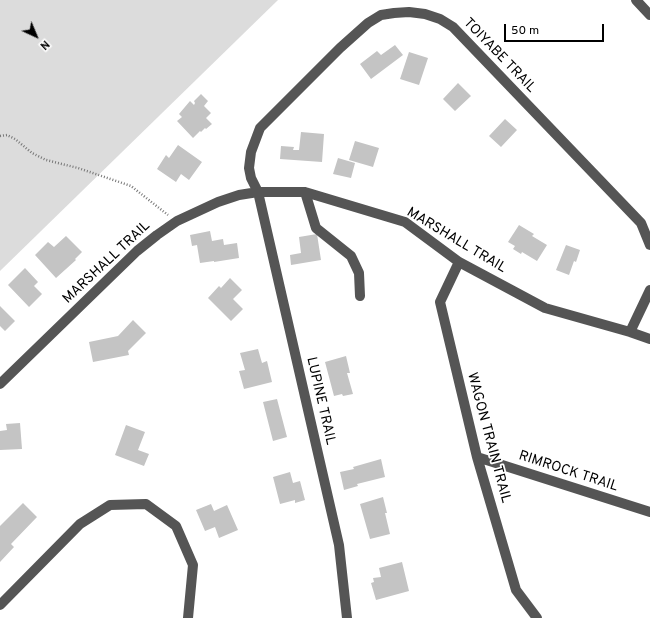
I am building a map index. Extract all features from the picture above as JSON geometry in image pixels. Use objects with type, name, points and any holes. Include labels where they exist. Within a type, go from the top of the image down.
[{"type":"street","points":[[636,0],[650,15]]},
{"type":"street","name":"TOIYABE TRAIL","points":[[258,192],[251,178],[249,168],[251,152],[260,128],[270,117],[368,23],[381,15],[394,12],[425,14],[440,19],[453,27],[640,223],[650,245]]},
{"type":"street","name":"MARSHALL TRAIL","points":[[0,384],[137,251],[177,221],[218,202],[239,195],[258,192],[305,192],[405,222],[459,262],[544,308],[650,339]]},
{"type":"street","name":"LUPINE TRAIL","points":[[258,192],[339,545],[347,618]]},
{"type":"street","points":[[305,192],[316,228],[351,256],[359,273],[360,296]]},
{"type":"street","name":"WAGON TRAIN TRAIL","points":[[459,262],[440,302],[477,457],[516,590],[537,618]]},
{"type":"street","points":[[630,332],[650,290]]},
{"type":"street","name":"RIMROCK TRAIL","points":[[477,457],[650,512]]},
{"type":"street","points":[[0,605],[80,524],[110,505],[146,504],[176,526],[192,565],[188,618]]},
{"type":"path","points":[[0,136],[7,135],[15,139],[32,153],[46,160],[78,168],[131,186],[177,221]]},
{"type":"shaded area","points":[[0,0],[278,0],[0,271]]},
{"type":"building","points":[[395,45],[403,55],[371,79],[360,64],[377,51],[381,55]]},
{"type":"building","points":[[409,52],[428,58],[419,85],[400,79]]},
{"type":"building","points":[[458,83],[471,96],[455,111],[443,99]]},
{"type":"building","points":[[201,94],[208,101],[204,106],[211,113],[206,118],[212,124],[201,132],[200,131],[193,138],[177,121],[182,117],[179,114],[190,101],[194,105],[194,101]]},
{"type":"building","points":[[505,119],[517,130],[501,147],[489,136]]},
{"type":"building","points":[[301,132],[324,134],[322,162],[280,159],[281,146],[294,147],[293,150],[299,150]]},
{"type":"building","points":[[355,141],[379,148],[373,167],[349,160]]},
{"type":"building","points":[[178,145],[202,162],[189,180],[181,174],[176,182],[157,169],[166,155],[169,158]]},
{"type":"building","points":[[338,158],[355,163],[351,178],[333,174]]},
{"type":"building","points":[[519,225],[534,234],[532,236],[547,245],[537,261],[522,252],[521,254],[513,249],[515,246],[508,242]]},
{"type":"building","points":[[210,231],[212,241],[223,239],[224,245],[237,243],[239,258],[200,263],[197,245],[192,246],[190,235]]},
{"type":"building","points":[[317,234],[321,260],[291,265],[290,255],[301,253],[299,237]]},
{"type":"building","points":[[66,236],[82,252],[75,259],[76,260],[56,278],[35,255],[48,242],[54,247]]},
{"type":"building","points":[[566,245],[580,250],[569,275],[556,270]]},
{"type":"building","points":[[25,268],[38,282],[34,286],[42,294],[29,307],[8,285]]},
{"type":"building","points":[[230,278],[242,290],[233,299],[243,309],[231,321],[208,298],[219,286],[221,288]]},
{"type":"building","points":[[0,306],[15,321],[5,331],[0,326]]},
{"type":"building","points":[[133,320],[146,333],[128,351],[129,355],[93,362],[89,342],[118,336]]},
{"type":"building","points":[[258,349],[262,363],[267,361],[272,382],[244,389],[239,371],[245,370],[240,353]]},
{"type":"building","points":[[346,356],[350,373],[347,373],[353,394],[334,396],[325,362]]},
{"type":"building","points":[[277,399],[287,437],[273,441],[263,402]]},
{"type":"building","points":[[20,423],[22,449],[0,450],[0,431],[7,430],[6,424]]},
{"type":"building","points":[[126,425],[145,432],[138,450],[149,454],[144,466],[115,455]]},
{"type":"building","points":[[381,459],[385,477],[357,484],[358,486],[344,490],[340,472],[354,469],[353,467]]},
{"type":"building","points":[[290,472],[293,483],[300,481],[305,500],[295,503],[295,500],[280,504],[273,477]]},
{"type":"building","points":[[383,497],[390,534],[370,539],[360,504]]},
{"type":"building","points":[[23,503],[37,517],[11,544],[14,547],[0,562],[0,526]]},
{"type":"building","points":[[211,504],[214,511],[227,505],[238,530],[219,538],[215,527],[205,531],[196,510]]},
{"type":"building","points":[[402,562],[409,591],[376,600],[371,583],[374,582],[373,578],[381,577],[379,568]]}]
